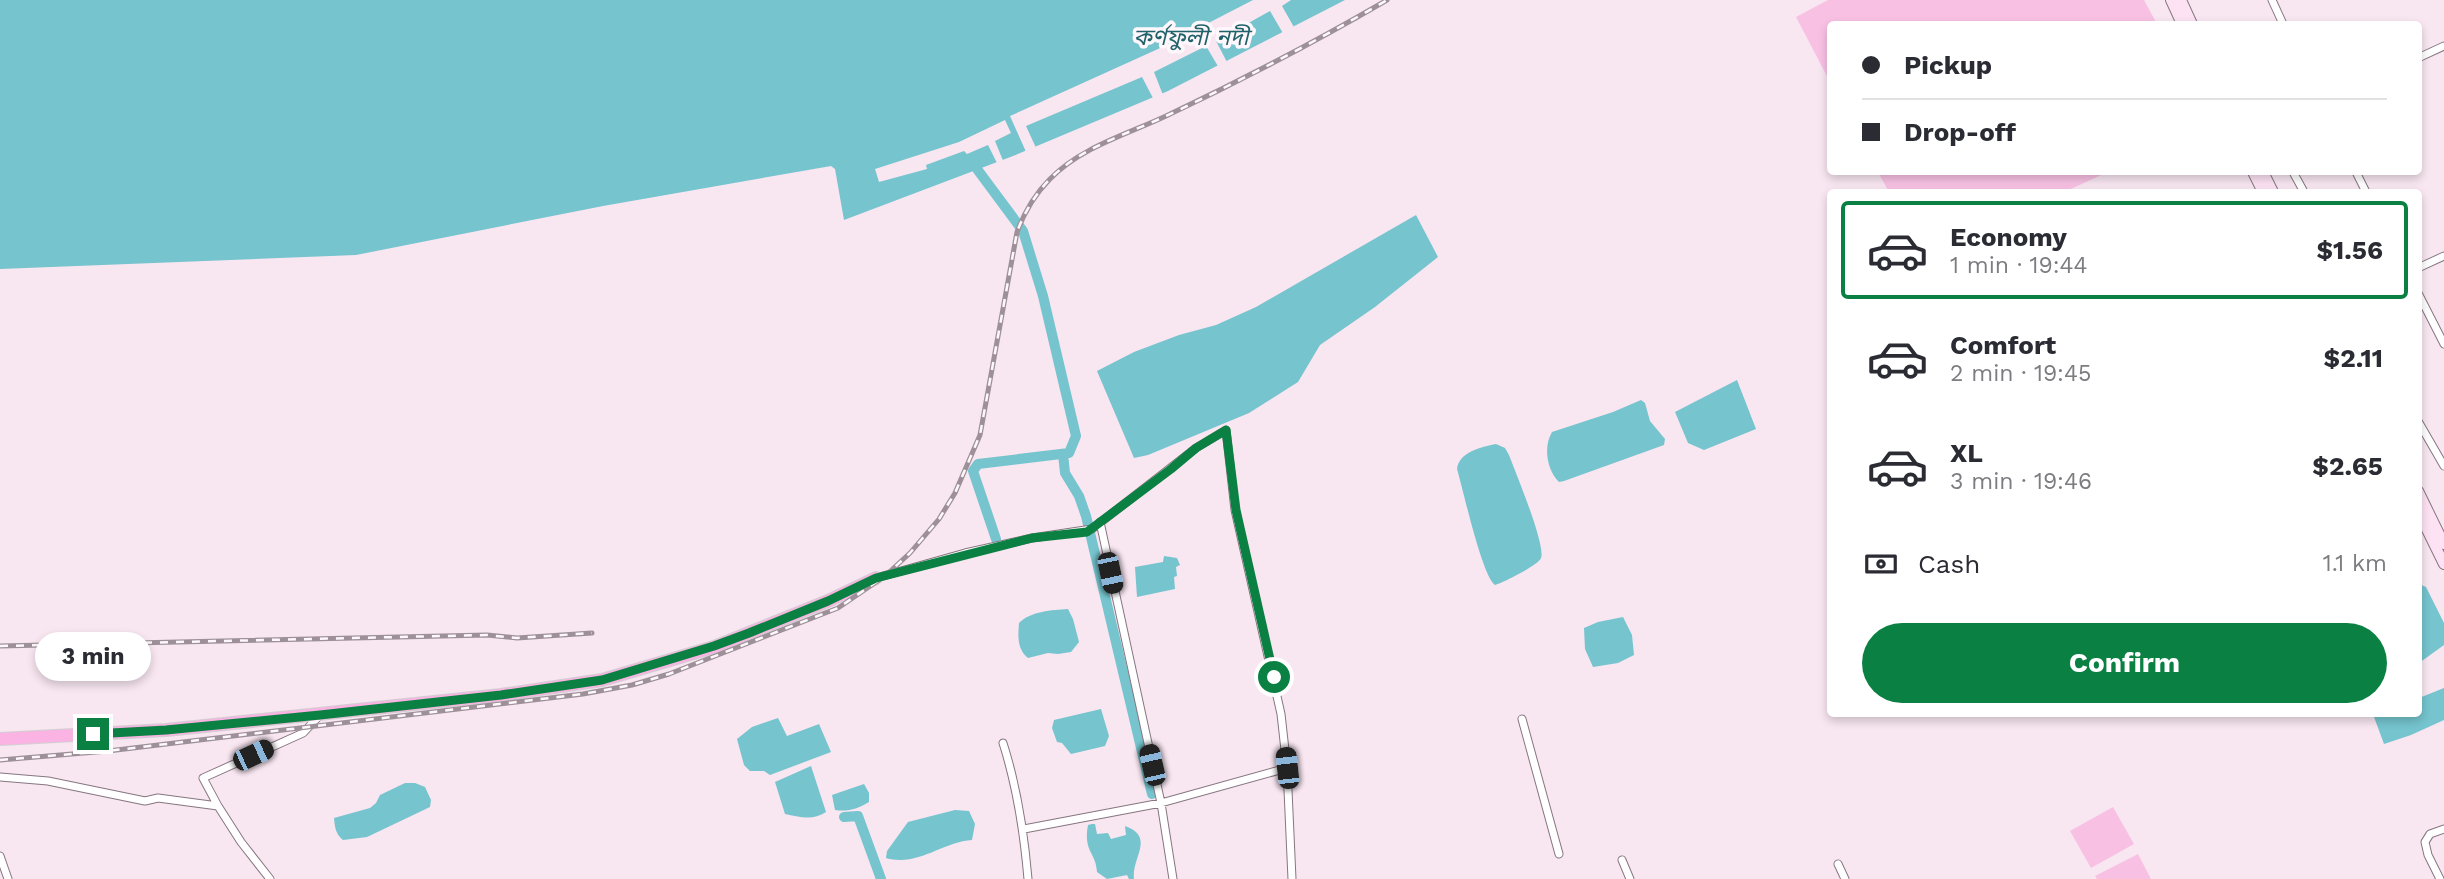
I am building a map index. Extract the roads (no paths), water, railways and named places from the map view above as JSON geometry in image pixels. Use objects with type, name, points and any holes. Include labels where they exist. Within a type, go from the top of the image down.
[{"type":"highway","points":[[0,739],[166,730],[320,715],[501,695],[602,680],[714,646],[828,601],[876,578]]},
{"type":"main road","points":[[2171,0],[2181,21]]},
{"type":"main road","points":[[2181,0],[2191,21]]},
{"type":"main road","points":[[2422,499],[2444,544]]},
{"type":"main road","points":[[2422,519],[2444,564]]},
{"type":"street","points":[[2272,0],[2282,21]]},
{"type":"street","points":[[2422,56],[2444,46]]},
{"type":"street","points":[[2422,266],[2444,256]]},
{"type":"street","points":[[2422,301],[2444,344]]},
{"type":"street","points":[[2422,428],[2444,466]]},
{"type":"street","points":[[876,578],[1032,538],[1089,531],[1196,448],[1226,430],[1236,510],[1281,714],[1287,768],[1292,879]]},
{"type":"street","points":[[1100,522],[1161,803],[1173,879]]},
{"type":"street","points":[[270,879],[241,842],[203,778],[303,733],[320,715]]},
{"type":"street","points":[[1522,719],[1559,854]]},
{"type":"street","points":[[1003,743],[1012,770],[1024,829],[1028,879]]},
{"type":"street","points":[[1024,829],[1161,803],[1287,768]]},
{"type":"street","points":[[0,777],[48,781],[145,802],[158,798],[218,806]]},
{"type":"street","points":[[2440,879],[2428,855],[2425,842],[2430,834],[2444,828]]},
{"type":"street","points":[[0,856],[8,879]]},
{"type":"street","points":[[1622,860],[1630,879]]},
{"type":"street","points":[[1839,864],[1844,879]]},
{"type":"water","name":"কর্ণফুলী নদী","points":[[0,0],[1345,0],[1168,91],[1013,156],[844,220],[835,169],[831,166],[603,206],[356,255],[0,269]]},
{"type":"water","points":[[1416,215],[1438,257],[1375,307],[1320,345],[1298,382],[1249,413],[1148,455],[1134,458],[1097,371],[1134,352],[1216,325],[1256,307]]},
{"type":"water","points":[[1737,380],[1756,429],[1704,450],[1688,443],[1675,412]]},
{"type":"water","points":[[1641,400],[1645,403],[1650,421],[1665,439],[1664,445],[1559,482],[1548,458],[1548,444],[1552,432]]},
{"type":"water","points":[[1496,444],[1505,448],[1509,455],[1535,524],[1541,558],[1534,565],[1495,585],[1484,566],[1457,469],[1466,454]]},
{"type":"water","points":[[1164,556],[1177,558],[1180,565],[1176,567],[1175,589],[1137,597],[1135,567],[1163,562]]},
{"type":"water","points":[[2422,585],[2426,587],[2444,623],[2444,645],[2422,661]]},
{"type":"water","points":[[1068,609],[1079,642],[1071,652],[1048,653],[1028,658],[1020,646],[1019,623],[1036,614]]},
{"type":"water","points":[[1623,617],[1632,635],[1634,655],[1618,663],[1593,667],[1585,649],[1584,628]]},
{"type":"water","points":[[2444,688],[2444,720],[2384,744],[2374,717],[2422,717],[2422,697]]},
{"type":"water","points":[[1101,709],[1109,736],[1105,746],[1071,754],[1062,743],[1057,742],[1052,728],[1054,720]]},
{"type":"water","points":[[778,718],[787,736],[819,724],[831,752],[770,775],[764,771],[750,771],[744,765],[737,739],[752,727]]},
{"type":"water","points":[[811,766],[826,812],[811,817],[785,814],[775,782]]},
{"type":"water","points":[[405,783],[425,787],[431,800],[430,807],[367,837],[343,840],[340,837],[334,818],[370,808],[380,795]]},
{"type":"water","points":[[864,784],[869,793],[869,802],[844,811],[835,810],[832,795]]},
{"type":"water","points":[[955,810],[969,811],[975,824],[972,840],[919,857],[898,860],[886,858],[887,851],[908,822]]},
{"type":"water","points":[[1095,824],[1097,834],[1108,833],[1111,839],[1126,835],[1125,826],[1139,836],[1141,842],[1134,879],[1129,879],[1127,875],[1107,879],[1097,872],[1087,841],[1088,825]]},
{"type":"waterway","points":[[973,160],[1023,231],[1043,296],[1076,436],[1069,453],[978,464],[973,471],[996,539]]},
{"type":"waterway","points":[[1063,454],[1065,473],[1079,496],[1086,516],[1152,794]]},
{"type":"waterway","points":[[844,817],[858,816],[881,879]]},
{"type":"railway","points":[[0,760],[108,751],[583,694],[632,685],[669,674],[838,608],[885,576],[910,553],[939,519],[955,493],[980,435],[1017,232],[1031,204],[1045,185],[1062,168],[1090,150],[1250,75],[1387,0]]},
{"type":"railway","points":[[0,646],[487,635],[517,638],[592,633]]}]
